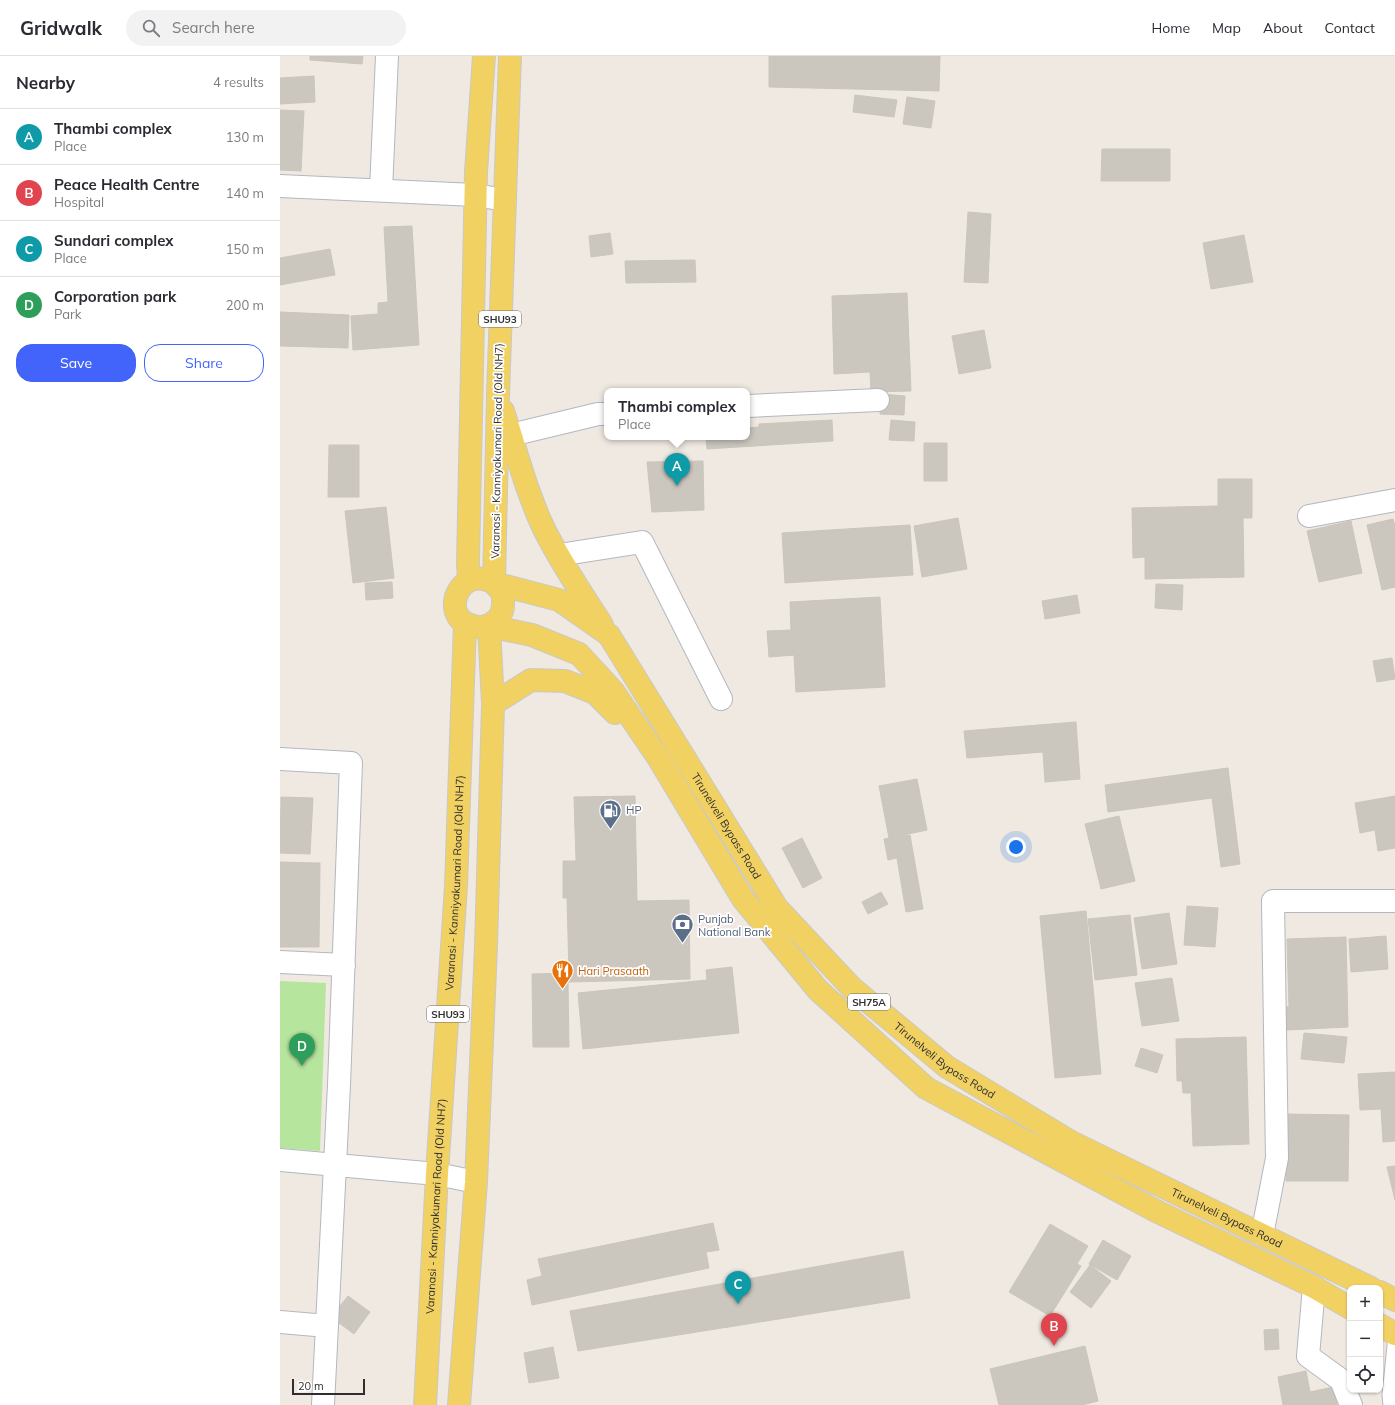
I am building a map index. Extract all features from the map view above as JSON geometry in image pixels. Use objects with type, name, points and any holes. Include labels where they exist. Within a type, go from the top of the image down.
[{"type":"main road","name":"SHU93","points":[[469,580],[468,563],[475,195],[484,56]]},
{"type":"main road","name":"Varanasi - Kanniyakumari Road (Old NH7)","points":[[489,626],[498,620],[503,608],[502,593],[494,583],[498,395],[510,56]]},
{"type":"main road","points":[[498,395],[525,482],[544,528],[568,572],[609,635]]},
{"type":"main road","points":[[489,626],[478,628],[465,623],[457,615],[454,600],[460,587],[469,580],[482,578],[494,583]]},
{"type":"main road","name":"Tirunelveli Bypass Road","points":[[494,583],[559,600],[609,635],[776,908],[852,988],[947,1067],[1071,1142],[1082,1159],[1156,1211],[1314,1287],[1347,1306]]},
{"type":"main road","name":"Varanasi - Kanniyakumari Road (Old NH7)","points":[[425,1405],[437,1174],[456,886],[465,623]]},
{"type":"main road","name":"SHU93","points":[[460,1405],[476,1182],[486,946],[493,704],[489,626]]},
{"type":"main road","name":"Tirunelveli Bypass Road","points":[[489,626],[532,635],[579,654],[613,691],[648,744],[743,899],[818,990],[926,1088],[1082,1159],[1262,1235],[1365,1285]]},
{"type":"main road","points":[[493,704],[531,680],[565,681],[595,693],[648,744]]},
{"type":"main road","points":[[1383,1294],[1395,1300]]},
{"type":"main road","points":[[1383,1327],[1395,1335]]},
{"type":"street","points":[[381,190],[387,56]]},
{"type":"street","points":[[280,186],[475,195],[505,200]]},
{"type":"street","points":[[750,406],[878,400]]},
{"type":"street","points":[[511,435],[598,414],[604,414]]},
{"type":"street","points":[[1309,516],[1395,500]]},
{"type":"street","points":[[559,555],[642,542],[721,699]]},
{"type":"street","points":[[280,759],[352,763],[323,1405]]},
{"type":"street","points":[[1262,1235],[1277,1158],[1273,901],[1395,901]]},
{"type":"street","points":[[280,962],[344,965]]},
{"type":"street","points":[[280,1160],[437,1174],[476,1182]]},
{"type":"street","points":[[1314,1287],[1308,1356],[1341,1380],[1351,1405]]},
{"type":"street","points":[[280,1322],[327,1326]]},
{"type":"lane","points":[[1390,1405],[1389,1395],[1395,1335]]},
{"type":"green space","points":[[280,981],[326,983],[320,1151],[280,1148]]},
{"type":"building","points":[[310,56],[363,56],[362,64],[310,60]]},
{"type":"building","points":[[769,56],[940,56],[939,91],[769,87]]},
{"type":"building","points":[[314,76],[315,102],[280,104],[280,78]]},
{"type":"building","points":[[855,95],[897,100],[894,117],[853,112]]},
{"type":"building","points":[[907,97],[935,101],[931,128],[903,124]]},
{"type":"building","points":[[280,110],[304,111],[301,171],[280,170]]},
{"type":"building","points":[[1102,149],[1170,149],[1170,181],[1101,181]]},
{"type":"building","points":[[968,212],[991,214],[988,283],[964,282]]},
{"type":"building","points":[[412,226],[419,345],[353,350],[351,316],[378,314],[378,303],[388,302],[384,227]]},
{"type":"building","points":[[610,233],[613,254],[591,257],[589,236]]},
{"type":"building","points":[[1244,235],[1253,282],[1211,289],[1203,243]]},
{"type":"building","points":[[330,249],[335,275],[280,285],[280,258]]},
{"type":"building","points":[[695,260],[696,282],[626,283],[625,261]]},
{"type":"building","points":[[907,293],[911,391],[871,392],[870,372],[834,374],[832,296]]},
{"type":"building","points":[[280,312],[349,315],[348,348],[280,346]]},
{"type":"building","points":[[984,330],[991,368],[959,374],[952,336]]},
{"type":"building","points":[[881,394],[905,396],[904,415],[880,414]]},
{"type":"building","points":[[832,420],[833,441],[707,449],[706,440],[750,440],[750,428],[759,427],[759,424]]},
{"type":"building","points":[[891,420],[915,422],[914,441],[889,440]]},
{"type":"building","points":[[924,443],[947,443],[947,481],[924,481]]},
{"type":"building","points":[[329,445],[359,445],[359,497],[328,497]]},
{"type":"building","points":[[703,461],[704,510],[652,512],[647,462]]},
{"type":"building","points":[[1218,479],[1252,479],[1252,518],[1243,518],[1244,577],[1145,579],[1145,557],[1133,558],[1132,508],[1218,506]]},
{"type":"building","points":[[386,507],[394,578],[353,583],[345,511]]},
{"type":"building","points":[[958,518],[967,569],[922,577],[914,526]]},
{"type":"building","points":[[1393,519],[1395,525],[1395,587],[1382,590],[1367,525]]},
{"type":"building","points":[[1351,521],[1362,573],[1319,582],[1307,531]]},
{"type":"building","points":[[910,525],[913,575],[785,583],[782,533]]},
{"type":"building","points":[[392,582],[393,598],[366,600],[365,583]]},
{"type":"building","points":[[1156,584],[1183,585],[1182,610],[1155,608]]},
{"type":"building","points":[[1077,595],[1080,613],[1045,619],[1042,601]]},
{"type":"building","points":[[880,597],[885,687],[796,692],[794,655],[769,657],[767,631],[791,630],[790,602]]},
{"type":"building","points":[[1392,658],[1395,679],[1377,682],[1373,661]]},
{"type":"building","points":[[1076,722],[1080,779],[1045,782],[1043,752],[967,758],[964,731]]},
{"type":"building","points":[[1228,768],[1240,864],[1221,867],[1212,798],[1108,812],[1105,785]]},
{"type":"building","points":[[917,779],[927,830],[889,838],[879,786]]},
{"type":"building","points":[[635,796],[637,901],[689,900],[690,979],[568,982],[569,1047],[533,1047],[532,974],[569,973],[567,898],[563,898],[563,861],[576,861],[574,797]]},
{"type":"building","points":[[1395,796],[1395,848],[1378,851],[1375,830],[1360,833],[1355,803]]},
{"type":"building","points":[[281,797],[313,798],[310,854],[280,853]]},
{"type":"building","points":[[1119,816],[1135,881],[1101,889],[1085,824]]},
{"type":"building","points":[[910,835],[923,909],[906,912],[897,858],[888,860],[884,839]]},
{"type":"building","points":[[802,838],[822,878],[803,888],[782,848]]},
{"type":"building","points":[[280,862],[320,863],[319,947],[280,947]]},
{"type":"building","points":[[881,892],[888,904],[868,914],[862,902]]},
{"type":"building","points":[[1187,906],[1218,908],[1215,947],[1184,945]]},
{"type":"building","points":[[1086,911],[1101,1074],[1055,1078],[1040,916]]},
{"type":"building","points":[[1169,913],[1177,964],[1142,969],[1134,918]]},
{"type":"building","points":[[1130,915],[1137,975],[1095,980],[1088,919]]},
{"type":"building","points":[[1386,936],[1388,969],[1351,972],[1349,939]]},
{"type":"building","points":[[1346,937],[1348,1027],[1287,1030],[1286,1007],[1289,1007],[1287,939]]},
{"type":"building","points":[[732,967],[739,1033],[583,1049],[578,993],[707,980],[706,970]]},
{"type":"building","points":[[1172,978],[1179,1021],[1142,1026],[1135,983]]},
{"type":"building","points":[[1304,1033],[1347,1037],[1344,1063],[1301,1059]]},
{"type":"building","points":[[1246,1037],[1249,1144],[1193,1146],[1191,1093],[1183,1093],[1182,1081],[1177,1081],[1176,1039]]},
{"type":"building","points":[[1141,1048],[1163,1055],[1157,1073],[1135,1066]]},
{"type":"building","points":[[1395,1072],[1395,1141],[1383,1142],[1381,1109],[1360,1110],[1358,1074]]},
{"type":"building","points":[[1287,1114],[1349,1115],[1348,1181],[1286,1181]]},
{"type":"building","points":[[1395,1166],[1395,1200],[1387,1167]]},
{"type":"building","points":[[713,1223],[719,1250],[706,1252],[709,1268],[532,1305],[527,1280],[542,1276],[538,1259]]},
{"type":"building","points":[[1050,1224],[1088,1246],[1077,1264],[1081,1266],[1050,1316],[1009,1292]]},
{"type":"building","points":[[1103,1240],[1131,1256],[1117,1280],[1089,1264]]},
{"type":"building","points":[[903,1251],[910,1298],[578,1351],[570,1311]]},
{"type":"building","points":[[1090,1265],[1111,1281],[1091,1308],[1070,1292]]},
{"type":"building","points":[[348,1296],[370,1312],[354,1334],[331,1317]]},
{"type":"building","points":[[1278,1329],[1279,1349],[1265,1350],[1264,1330]]},
{"type":"building","points":[[1085,1346],[1098,1401],[1082,1405],[999,1405],[990,1369]]},
{"type":"building","points":[[553,1347],[559,1378],[529,1383],[524,1353]]},
{"type":"building","points":[[1306,1371],[1310,1392],[1333,1387],[1337,1405],[1283,1405],[1278,1377]]},
{"type":"place","name":"Thambi complex","points":[[677,486]]},
{"type":"place","name":"HP","points":[[611,830]]},
{"type":"place","name":"Punjab National Bank","points":[[683,944]]},
{"type":"place","name":"Hari Prasaath","points":[[563,990]]},
{"type":"place","name":"Corporation park","points":[[302,1066]]},
{"type":"place","name":"Sundari complex","points":[[738,1304]]},
{"type":"place","name":"Peace Health Centre","points":[[1054,1346]]}]
